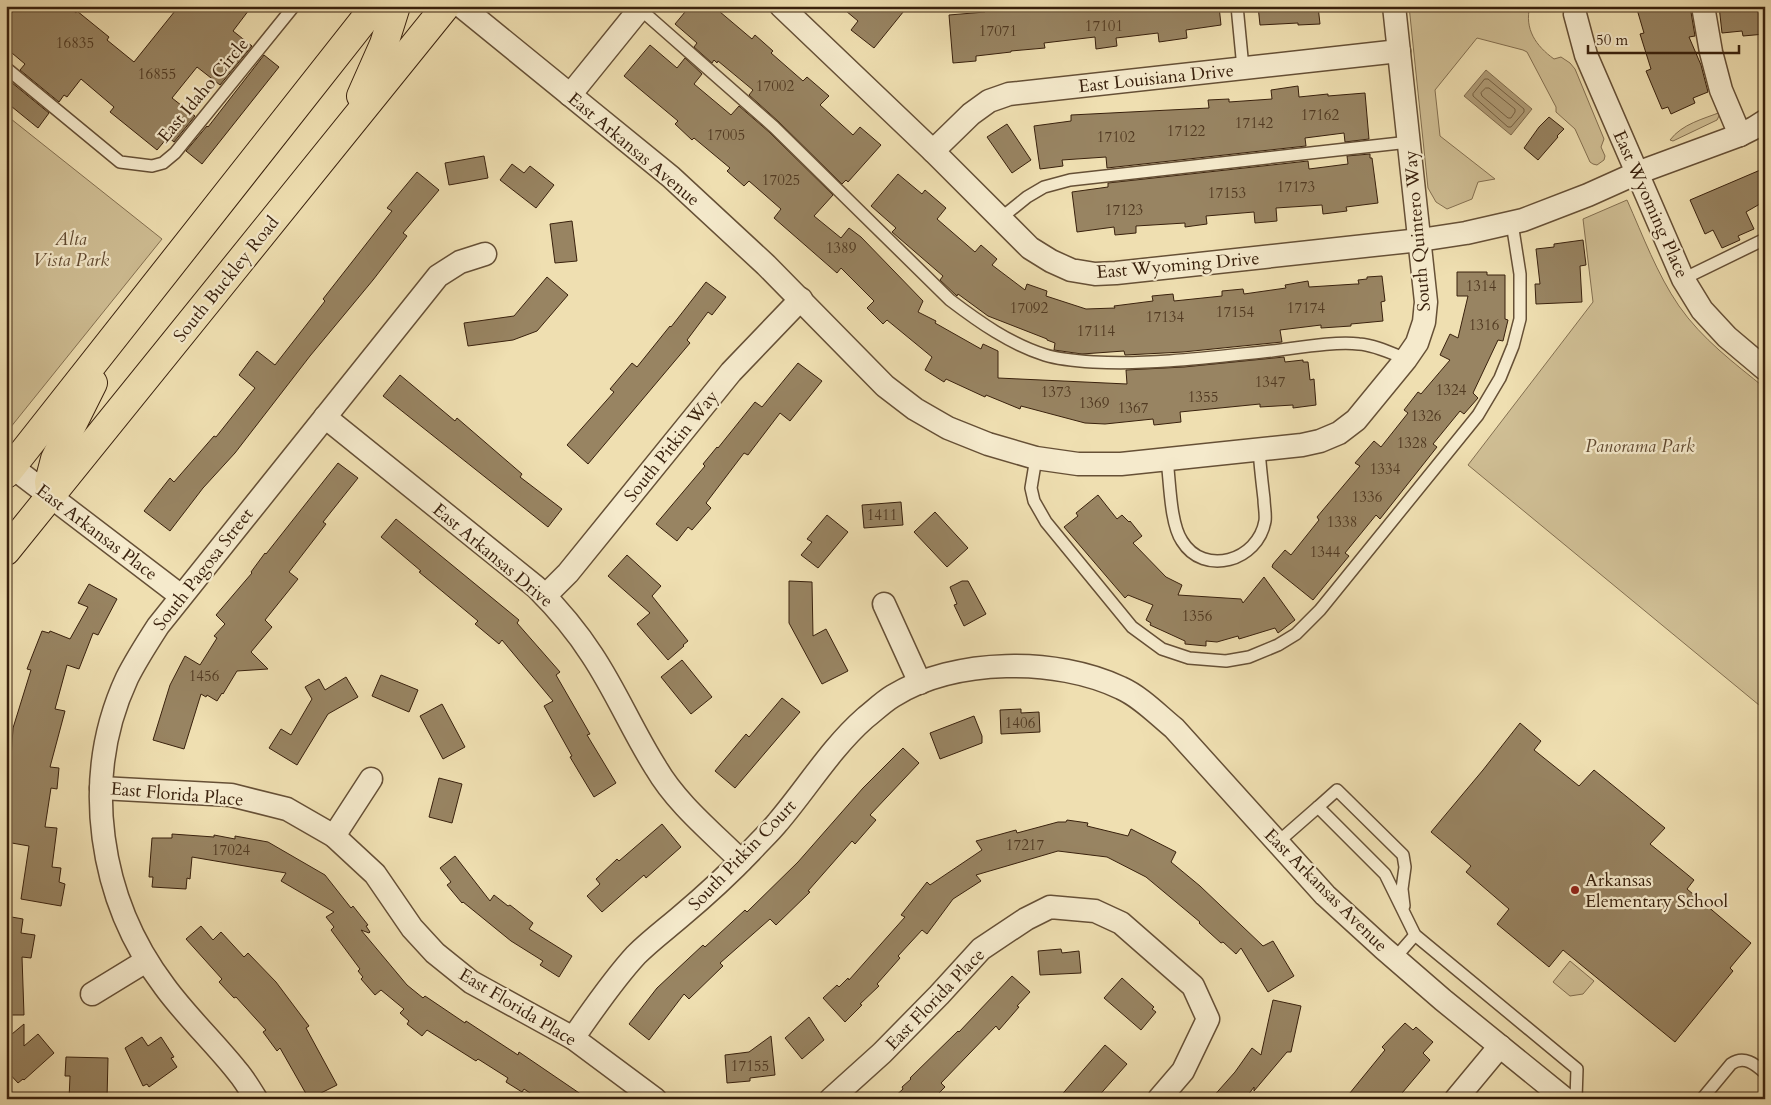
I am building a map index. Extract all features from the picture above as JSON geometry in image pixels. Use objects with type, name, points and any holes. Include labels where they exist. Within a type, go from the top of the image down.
[{"type":"main road","points":[[9,471],[375,6]]},
{"type":"main road","points":[[345,132],[384,44],[396,6]]},
{"type":"main road","name":"South Buckley Road","points":[[6,551],[446,6]]},
{"type":"main road","points":[[51,496],[49,482],[55,459],[114,338]]},
{"type":"street","name":"East Arkansas Avenue","points":[[461,6],[671,177],[801,300]]},
{"type":"street","name":"East Wyoming Drive","points":[[781,6],[933,151],[1030,248],[1051,261],[1071,270],[1095,274],[1116,274],[1420,240],[1512,223],[1588,195],[1637,173],[1740,135],[1765,121]]},
{"type":"street","name":"South Quintero Way","points":[[801,300],[885,386],[915,409],[948,428],[979,441],[1036,458],[1078,464],[1121,464],[1311,443],[1339,433],[1356,420],[1406,359],[1416,343],[1424,322],[1426,302],[1394,6]]},
{"type":"street","points":[[1703,6],[1711,52],[1721,90],[1740,135]]},
{"type":"street","points":[[570,95],[641,8]]},
{"type":"street","name":"East Wyoming Place","points":[[1575,10],[1586,55],[1683,279],[1702,310],[1727,337],[1765,369]]},
{"type":"street","name":"East Louisiana Drive","points":[[933,151],[970,114],[989,101],[1009,94],[1399,51]]},
{"type":"street","name":"South Pagosa Street","points":[[256,1099],[238,1072],[165,988],[146,961],[131,934],[114,890],[104,845],[101,788],[105,753],[116,708],[127,679],[141,652],[158,626],[438,276],[460,262],[485,254]]},
{"type":"street","name":"South Pitkin Way","points":[[546,596],[568,574],[730,372],[801,300]]},
{"type":"street","name":"East Arkansas Drive","points":[[325,416],[546,596],[572,626],[593,656],[656,770],[676,795],[741,861]]},
{"type":"street","name":"East Arkansas Place","points":[[9,471],[51,496],[181,596]]},
{"type":"street","points":[[884,604],[920,683]]},
{"type":"street","name":"South Pitkin Court","points":[[573,1038],[613,982],[638,954],[741,861],[777,824],[844,738],[892,697],[920,683],[985,667],[1025,665],[1062,670],[1122,689]]},
{"type":"street","name":"East Arkansas Avenue","points":[[1122,689],[1149,707],[1174,728],[1325,895],[1395,958],[1564,1099]]},
{"type":"street","points":[[334,836],[371,779]]},
{"type":"street","name":"East Florida Place","points":[[101,788],[231,794],[286,809],[334,836],[376,874],[412,928],[441,958],[471,982],[573,1038],[655,1099]]},
{"type":"street","name":"East Florida Place","points":[[830,1099],[882,1053],[981,949],[1026,919],[1050,907],[1095,911],[1121,924],[1193,986],[1208,1019],[1183,1071],[1159,1099]]},
{"type":"street","points":[[92,994],[146,961]]},
{"type":"street","points":[[1456,1099],[1500,1046]]},
{"type":"lane","name":"East Idaho Circle","points":[[6,68],[120,162],[152,166],[163,163],[175,153],[294,6]]},
{"type":"lane","points":[[1237,6],[1243,68]]},
{"type":"lane","points":[[641,8],[774,127],[950,300],[982,324],[1012,341],[1046,355],[1117,363],[1165,362],[1328,345],[1359,344],[1378,348],[1406,359]]},
{"type":"lane","points":[[1001,218],[1027,197],[1044,187],[1070,180],[1409,142]]},
{"type":"lane","points":[[1036,458],[1031,488],[1034,502],[1046,522],[1132,628],[1162,649],[1189,658],[1226,661],[1249,657],[1278,645],[1296,634],[1320,610],[1478,415],[1500,378],[1513,346],[1520,319],[1520,274],[1512,223]]},
{"type":"lane","points":[[1683,279],[1765,239]]},
{"type":"lane","points":[[1167,460],[1175,528],[1182,542],[1194,554],[1200,557],[1207,560],[1223,561],[1238,557],[1252,548],[1261,536],[1266,520],[1259,449]]},
{"type":"lane","points":[[1278,842],[1337,790],[1403,855],[1405,867],[1402,889],[1404,913]]},
{"type":"lane","points":[[1318,807],[1385,874],[1415,935],[1576,1069],[1576,1099]]},
{"type":"lane","points":[[1395,958],[1415,935]]},
{"type":"lane","points":[[1702,1099],[1735,1061],[1743,1060],[1750,1062],[1765,1073]]},
{"type":"green space","points":[[1409,6],[1530,6],[1530,29],[1537,43],[1554,59],[1561,57],[1575,69],[1604,139],[1601,147],[1605,156],[1604,160],[1597,165],[1590,162],[1575,129],[1556,112],[1556,107],[1527,52],[1477,38],[1435,90],[1440,136],[1495,179],[1478,182],[1472,199],[1447,209],[1436,202],[1428,188]]},
{"type":"green space","points":[[1721,112],[1717,120],[1673,141],[1670,140],[1687,126]]},
{"type":"green space","name":"Alta Vista Park","points":[[6,115],[162,239],[6,433]]},
{"type":"green space","name":"Panorama Park","points":[[1627,200],[1657,268],[1679,306],[1708,340],[1765,388],[1765,710],[1468,465],[1593,302],[1583,219]]},
{"type":"green space","points":[[1570,961],[1594,981],[1583,994],[1570,996],[1553,982]]},
{"type":"water","points":[[1486,70],[1532,109],[1511,135],[1464,96]]},
{"type":"building","points":[[6,6],[68,6],[109,37],[107,40],[134,62],[179,6],[252,6],[233,31],[252,46],[220,85],[197,67],[172,98],[195,116],[174,142],[168,137],[157,150],[110,112],[114,107],[81,79],[67,97],[64,95],[59,102],[20,70],[25,64],[6,48]]},
{"type":"building","points":[[690,6],[713,6],[752,39],[755,35],[773,51],[771,53],[803,81],[807,77],[829,96],[820,105],[853,135],[860,127],[881,145],[848,182],[846,180],[842,184],[749,95],[753,90],[718,61],[717,63],[714,60],[712,63],[694,47],[697,43],[675,24]]},
{"type":"building","points":[[840,6],[908,6],[874,48],[851,30],[858,21]]},
{"type":"building","points":[[1037,6],[1219,6],[1221,25],[1186,30],[1187,38],[1159,42],[1158,33],[1116,38],[1117,46],[1096,49],[1095,37],[1044,43],[1045,48],[976,56],[976,61],[953,63],[949,15],[985,12],[985,9]]},
{"type":"building","points":[[1258,6],[1318,6],[1320,24],[1260,25]]},
{"type":"building","points":[[1636,6],[1690,6],[1695,36],[1689,37],[1701,65],[1708,92],[1693,98],[1695,103],[1671,114],[1668,107],[1662,109],[1646,71],[1651,69],[1640,34],[1644,33]]},
{"type":"building","points":[[1719,6],[1765,6],[1765,34],[1743,36],[1742,31],[1722,33]]},
{"type":"building","points":[[650,45],[677,68],[685,58],[702,74],[694,84],[731,115],[739,106],[769,132],[833,195],[814,216],[841,238],[849,228],[861,237],[923,301],[918,312],[981,349],[983,344],[998,351],[998,378],[1127,384],[1126,370],[1184,367],[1284,357],[1285,362],[1303,360],[1303,362],[1308,362],[1310,380],[1314,379],[1316,405],[1293,408],[1293,405],[1260,407],[1260,404],[1180,412],[1181,422],[1154,425],[1153,419],[1105,424],[1085,423],[1021,406],[1020,409],[986,395],[985,397],[946,379],[944,382],[925,370],[932,357],[887,320],[883,324],[867,308],[874,301],[841,268],[837,273],[774,218],[781,209],[749,181],[744,186],[727,171],[730,168],[694,138],[692,140],[675,124],[678,121],[624,76]]},
{"type":"building","points":[[264,55],[279,67],[202,164],[186,151],[208,127]]},
{"type":"building","points":[[11,82],[49,113],[38,128],[6,102],[6,87]]},
{"type":"building","points":[[1298,86],[1299,97],[1365,93],[1369,139],[1345,142],[1344,133],[1305,138],[1306,146],[1107,168],[1106,157],[1062,160],[1063,166],[1040,169],[1034,126],[1071,121],[1071,115],[1209,108],[1208,100],[1229,99],[1229,102],[1272,99],[1271,90]]},
{"type":"building","points":[[1549,117],[1564,129],[1538,160],[1524,148],[1539,127]]},
{"type":"building","points":[[1007,124],[1031,160],[1012,173],[987,137]]},
{"type":"building","points":[[1370,154],[1378,203],[1346,207],[1347,211],[1323,214],[1322,205],[1276,208],[1277,221],[1255,223],[1254,212],[1206,216],[1207,224],[1185,227],[1185,223],[1136,226],[1136,233],[1115,235],[1114,227],[1077,232],[1072,192],[1108,187],[1108,183],[1308,161],[1309,169],[1348,164],[1347,156]]},
{"type":"building","points":[[484,156],[488,178],[449,185],[445,163]]},
{"type":"building","points":[[512,164],[524,173],[530,166],[554,185],[536,208],[500,180]]},
{"type":"building","points":[[1765,168],[1765,201],[1746,212],[1754,229],[1738,236],[1740,240],[1722,248],[1713,230],[1705,234],[1690,200]]},
{"type":"building","points":[[417,172],[439,190],[403,233],[407,236],[373,280],[170,531],[144,511],[170,478],[174,482],[214,436],[216,437],[255,388],[239,375],[257,351],[275,365],[325,301],[323,299],[392,211],[387,208]]},
{"type":"building","points":[[898,174],[922,194],[925,190],[946,208],[937,219],[975,252],[981,245],[997,259],[992,265],[1025,290],[1027,284],[1047,291],[1046,296],[1086,309],[1115,308],[1114,306],[1153,301],[1152,296],[1173,294],[1174,301],[1222,296],[1222,291],[1243,289],[1244,294],[1286,288],[1285,285],[1308,281],[1309,287],[1359,284],[1358,280],[1382,276],[1385,301],[1381,302],[1383,321],[1351,324],[1351,326],[1321,328],[1321,325],[1280,330],[1282,342],[1183,352],[1125,355],[1124,351],[1082,354],[1054,350],[1055,343],[988,316],[958,294],[957,296],[940,280],[943,276],[892,232],[896,228],[871,206]]},
{"type":"building","points":[[572,221],[577,261],[555,263],[550,224]]},
{"type":"building","points":[[1583,240],[1586,265],[1580,266],[1582,302],[1536,304],[1535,284],[1540,284],[1536,249],[1554,247],[1554,244]]},
{"type":"building","points":[[1457,272],[1487,272],[1487,275],[1505,275],[1505,319],[1508,320],[1503,341],[1498,340],[1473,393],[1478,398],[1464,414],[1460,411],[1433,444],[1437,447],[1380,519],[1376,515],[1345,553],[1349,556],[1313,600],[1272,567],[1273,564],[1285,550],[1291,555],[1319,520],[1317,517],[1360,466],[1355,463],[1374,441],[1381,447],[1408,413],[1404,410],[1418,392],[1421,394],[1450,360],[1440,355],[1450,334],[1458,338],[1468,296],[1457,296]]},
{"type":"building","points":[[547,277],[568,295],[537,331],[513,340],[468,346],[464,323],[514,316]]},
{"type":"building","points":[[706,282],[726,297],[712,315],[708,312],[687,340],[690,343],[588,464],[567,445],[614,392],[610,389],[632,363],[637,367]]},
{"type":"building","points":[[798,363],[822,381],[790,421],[780,413],[748,455],[744,453],[706,503],[711,508],[692,530],[688,527],[677,541],[656,524],[705,466],[703,464],[755,402],[762,407]]},
{"type":"building","points":[[400,375],[455,421],[457,418],[522,474],[520,477],[562,509],[548,527],[383,396]]},
{"type":"building","points":[[338,463],[358,478],[323,522],[326,524],[289,572],[298,579],[265,620],[272,627],[251,652],[268,669],[237,671],[217,701],[201,694],[184,749],[153,740],[170,685],[185,656],[200,665],[217,638],[214,636],[225,624],[216,615],[252,573],[265,553]]},
{"type":"building","points":[[1098,495],[1117,519],[1122,515],[1130,521],[1142,536],[1133,543],[1166,577],[1182,585],[1178,595],[1241,599],[1243,603],[1264,577],[1295,620],[1278,633],[1275,628],[1239,639],[1238,636],[1217,642],[1206,641],[1206,646],[1185,644],[1185,641],[1150,625],[1151,623],[1146,620],[1153,605],[1128,595],[1125,598],[1064,527],[1078,516],[1076,513]]},
{"type":"building","points":[[901,502],[903,525],[864,528],[862,505]]},
{"type":"building","points":[[935,512],[968,548],[947,567],[914,532]]},
{"type":"building","points":[[827,515],[848,532],[818,568],[801,555],[812,542],[807,539]]},
{"type":"building","points":[[396,519],[519,620],[517,623],[560,672],[556,675],[590,734],[587,735],[616,783],[594,797],[570,757],[572,756],[544,706],[553,701],[502,640],[499,644],[475,624],[478,621],[419,572],[421,571],[381,537]]},
{"type":"building","points":[[627,555],[661,586],[652,596],[688,641],[668,660],[637,624],[650,613],[608,576]]},
{"type":"building","points":[[789,581],[812,582],[813,636],[826,629],[848,671],[822,684],[789,623]]},
{"type":"building","points":[[962,581],[968,581],[986,614],[964,626],[954,605],[957,604],[950,587]]},
{"type":"building","points":[[89,584],[117,599],[98,635],[93,633],[79,669],[67,665],[55,709],[65,711],[50,767],[59,768],[57,789],[51,788],[45,827],[57,828],[52,867],[61,868],[59,882],[65,884],[61,906],[21,899],[29,846],[6,842],[6,763],[11,759],[13,728],[31,670],[27,669],[42,631],[49,633],[50,631],[70,639],[88,607],[78,603]]},
{"type":"building","points":[[682,660],[712,697],[691,714],[661,677]]},
{"type":"building","points":[[381,675],[418,690],[409,712],[372,696]]},
{"type":"building","points":[[346,677],[358,697],[328,714],[297,765],[269,748],[281,729],[291,735],[312,699],[305,687],[319,679],[325,690]]},
{"type":"building","points":[[782,698],[800,712],[735,788],[715,771],[746,734],[749,737]]},
{"type":"building","points":[[442,704],[465,747],[443,759],[420,716]]},
{"type":"building","points":[[1021,709],[1021,713],[1039,712],[1040,732],[1001,734],[1000,710]]},
{"type":"building","points":[[974,716],[982,736],[982,743],[940,759],[930,733]]},
{"type":"building","points":[[1520,723],[1541,741],[1534,750],[1579,786],[1594,770],[1665,828],[1650,844],[1694,880],[1687,889],[1751,943],[1730,968],[1733,971],[1675,1042],[1563,950],[1549,967],[1497,924],[1509,909],[1466,872],[1471,866],[1431,832]]},
{"type":"building","points":[[903,748],[919,763],[870,815],[876,820],[855,844],[852,841],[808,891],[810,892],[776,925],[770,919],[720,963],[723,966],[689,999],[684,994],[649,1040],[629,1024],[657,988],[703,945],[705,947],[745,910],[747,912],[798,862],[863,788]]},
{"type":"building","points":[[439,778],[462,784],[452,823],[429,817]]},
{"type":"building","points":[[1067,820],[1088,823],[1087,826],[1128,836],[1131,829],[1176,852],[1171,862],[1200,886],[1263,946],[1273,941],[1294,976],[1268,992],[1241,948],[1236,954],[1223,942],[1221,943],[1200,922],[1146,877],[1107,857],[1058,851],[976,875],[981,881],[953,899],[927,934],[922,930],[898,956],[900,958],[877,984],[879,986],[845,1022],[823,998],[837,985],[839,987],[848,978],[849,980],[905,917],[901,915],[927,882],[930,885],[982,850],[976,841],[1016,830],[1017,833],[1058,822],[1066,822]]},
{"type":"building","points":[[662,824],[681,847],[646,878],[644,875],[602,912],[587,896],[600,884],[596,879],[617,859],[619,861]]},
{"type":"building","points":[[172,834],[214,837],[214,835],[235,839],[235,836],[268,842],[325,875],[351,908],[353,906],[368,925],[366,926],[369,933],[361,930],[407,985],[423,998],[425,996],[518,1055],[519,1052],[588,1099],[539,1099],[524,1089],[522,1092],[506,1082],[508,1078],[478,1059],[476,1061],[427,1030],[422,1036],[407,1024],[409,1021],[400,1013],[404,1009],[381,990],[375,995],[361,979],[363,977],[358,971],[360,969],[331,930],[334,927],[326,917],[334,912],[281,881],[286,873],[192,857],[190,879],[187,878],[186,889],[152,887],[153,877],[149,877],[152,838],[172,838]]},
{"type":"building","points":[[455,856],[490,901],[494,895],[508,906],[510,905],[533,923],[529,929],[572,956],[559,977],[540,965],[543,961],[511,941],[462,903],[447,885],[451,882],[440,868]]},
{"type":"building","points":[[6,916],[23,919],[21,933],[35,935],[31,958],[22,957],[24,1015],[6,1015]]},
{"type":"building","points":[[201,926],[213,940],[221,932],[244,957],[248,953],[276,982],[309,1026],[306,1028],[337,1085],[309,1099],[280,1048],[277,1051],[263,1032],[266,1030],[236,997],[234,998],[219,982],[222,979],[186,939]]},
{"type":"building","points":[[1061,949],[1062,953],[1079,951],[1081,973],[1040,975],[1038,951]]},
{"type":"building","points":[[1012,976],[1030,992],[999,1030],[996,1026],[941,1083],[945,1087],[933,1099],[892,1099],[903,1089],[902,1087],[910,1078],[959,1032]]},
{"type":"building","points":[[1122,978],[1154,1007],[1152,1009],[1156,1012],[1141,1030],[1104,998]]},
{"type":"building","points":[[1273,1000],[1301,1006],[1291,1052],[1287,1052],[1245,1099],[1211,1099],[1235,1072],[1252,1048],[1261,1055]]},
{"type":"building","points":[[809,1017],[824,1040],[802,1059],[785,1038]]},
{"type":"building","points":[[1405,1023],[1413,1030],[1416,1027],[1433,1042],[1423,1053],[1430,1060],[1397,1099],[1345,1099],[1385,1050],[1382,1047]]},
{"type":"building","points":[[24,1024],[24,1046],[38,1034],[54,1053],[24,1080],[18,1083],[6,1070],[6,1039]]},
{"type":"building","points":[[771,1036],[775,1075],[750,1078],[750,1081],[727,1083],[725,1055],[749,1052]]},
{"type":"building","points":[[142,1037],[148,1046],[161,1037],[174,1057],[171,1058],[177,1067],[149,1087],[147,1084],[143,1086],[125,1048]]},
{"type":"building","points":[[1105,1045],[1127,1064],[1096,1099],[1058,1099]]},
{"type":"building","points":[[66,1057],[108,1058],[107,1099],[69,1099],[70,1076],[65,1076]]},
{"type":"place","name":"Arkansas Elementary School","points":[[1575,890]]}]
